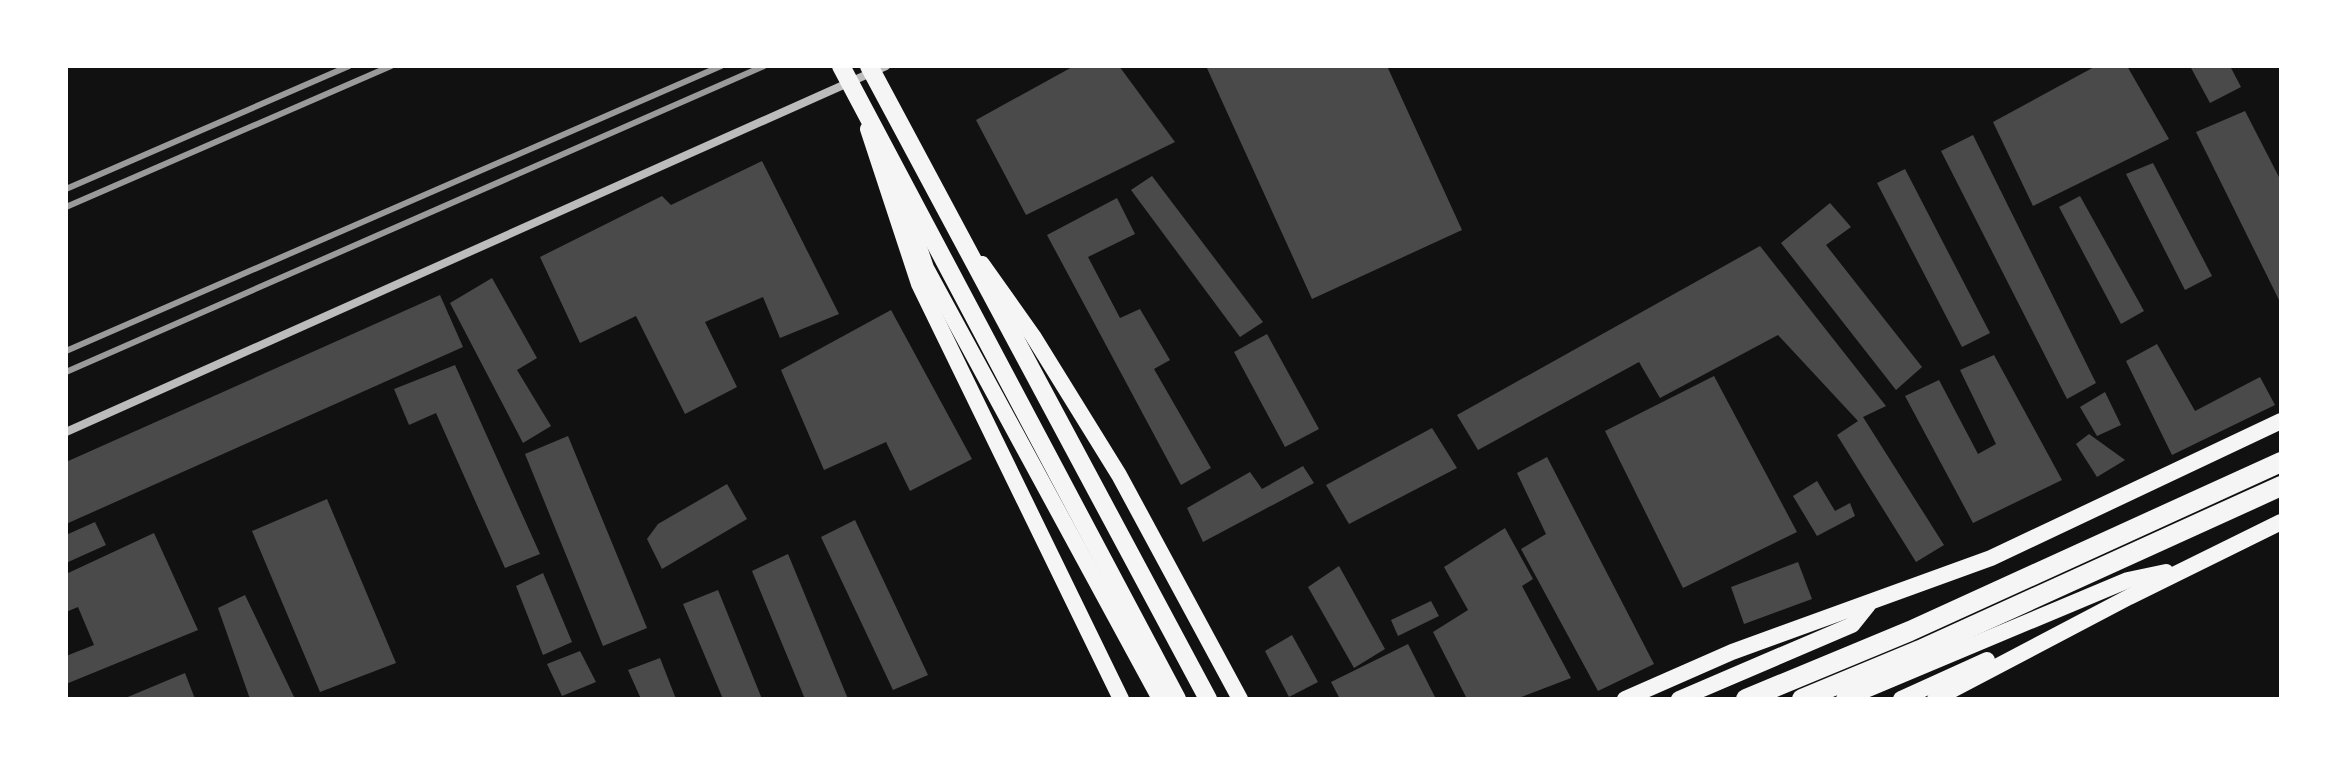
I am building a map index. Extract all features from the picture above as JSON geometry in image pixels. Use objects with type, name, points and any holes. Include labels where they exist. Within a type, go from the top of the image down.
[{"type":"highway","points":[[1746,699],[1910,631],[2281,462]]},
{"type":"highway","points":[[1802,699],[1920,650],[2281,486]]},
{"type":"main road","points":[[875,68],[950,219],[1208,699]]},
{"type":"main road","points":[[849,80],[1177,699]]},
{"type":"main road","points":[[849,80],[919,284],[1121,699]]},
{"type":"main road","points":[[886,148],[926,268],[1160,699]]},
{"type":"main road","points":[[950,219],[1033,336],[1119,475],[1240,699]]},
{"type":"main road","points":[[1625,699],[1732,652],[1991,558],[2281,421]]},
{"type":"main road","points":[[1935,699],[2129,597],[2281,522]]},
{"type":"main road","points":[[1844,699],[2128,580],[2190,567]]},
{"type":"main road","points":[[1901,699],[2129,597]]},
{"type":"main road","points":[[1679,699],[1852,625],[1869,604]]},
{"type":"street","points":[[66,432],[507,237],[875,68]]},
{"type":"building","points":[[1074,66],[1119,66],[1175,142],[1026,215],[976,120]]},
{"type":"building","points":[[1206,66],[1387,66],[1462,230],[1312,299]]},
{"type":"building","points":[[2096,66],[2127,66],[2169,139],[2033,206],[1993,122]]},
{"type":"building","points":[[2190,66],[2230,66],[2241,87],[2210,103]]},
{"type":"building","points":[[2245,111],[2281,181],[2281,304],[2196,132]]},
{"type":"building","points":[[1973,135],[2096,383],[2067,399],[1941,151]]},
{"type":"building","points":[[762,161],[839,314],[780,338],[763,297],[705,322],[737,387],[685,414],[636,316],[580,343],[540,257],[662,196],[671,205]]},
{"type":"building","points":[[2153,163],[2212,276],[2185,290],[2126,174]]},
{"type":"building","points":[[1905,169],[1990,333],[1962,347],[1877,183]]},
{"type":"building","points":[[1152,176],[1263,322],[1240,337],[1131,190]]},
{"type":"building","points":[[2080,196],[2144,311],[2121,324],[2059,207]]},
{"type":"building","points":[[1117,198],[1135,234],[1088,257],[1120,318],[1140,309],[1170,360],[1154,369],[1211,468],[1181,485],[1047,235]]},
{"type":"building","points":[[1830,203],[1851,227],[1826,245],[1922,367],[1896,390],[1781,243]]},
{"type":"building","points":[[1760,246],[1886,406],[1863,417],[1944,545],[1916,562],[1837,435],[1858,421],[1778,335],[1660,398],[1639,362],[1478,450],[1457,415]]},
{"type":"building","points":[[492,278],[537,358],[517,370],[551,426],[523,443],[450,303]]},
{"type":"building","points":[[440,295],[463,347],[66,524],[66,462]]},
{"type":"building","points":[[891,310],[972,459],[910,491],[886,442],[824,470],[781,370]]},
{"type":"building","points":[[1267,334],[1319,429],[1285,447],[1234,352]]},
{"type":"building","points":[[2157,344],[2195,411],[2260,377],[2275,405],[2172,455],[2126,361]]},
{"type":"building","points":[[1994,355],[2062,480],[1973,523],[1905,396],[1939,380],[1978,454],[1996,444],[1960,370]]},
{"type":"building","points":[[455,365],[540,554],[505,568],[436,413],[409,425],[394,389]]},
{"type":"building","points":[[1714,376],[1797,532],[1683,588],[1605,431]]},
{"type":"building","points":[[2105,392],[2121,425],[2097,436],[2080,407]]},
{"type":"building","points":[[1432,428],[1457,468],[1349,524],[1326,485]]},
{"type":"building","points":[[2089,434],[2125,460],[2097,477],[2076,444]]},
{"type":"building","points":[[568,436],[647,628],[603,646],[525,454]]},
{"type":"building","points":[[1547,457],[1654,664],[1598,691],[1521,549],[1546,534],[1517,473]]},
{"type":"building","points":[[1303,466],[1314,483],[1203,542],[1187,508],[1250,472],[1262,489]]},
{"type":"building","points":[[1817,481],[1835,511],[1850,503],[1855,516],[1817,536],[1793,496]]},
{"type":"building","points":[[727,484],[747,519],[662,569],[647,539],[658,524]]},
{"type":"building","points":[[327,499],[396,663],[320,692],[252,531]]},
{"type":"building","points":[[855,520],[928,675],[893,690],[821,537]]},
{"type":"building","points":[[95,522],[106,545],[66,563],[66,535]]},
{"type":"building","points":[[1505,528],[1533,579],[1522,586],[1571,678],[1516,699],[1467,699],[1433,632],[1468,610],[1444,567]]},
{"type":"building","points":[[154,533],[198,630],[66,684],[66,656],[94,645],[78,607],[66,612],[66,574]]},
{"type":"building","points":[[788,554],[848,699],[805,699],[752,571]]},
{"type":"building","points":[[1798,562],[1812,599],[1744,624],[1731,587]]},
{"type":"building","points":[[1339,566],[1385,649],[1354,668],[1308,587]]},
{"type":"building","points":[[543,573],[572,642],[543,655],[516,586]]},
{"type":"building","points":[[718,590],[762,699],[723,699],[683,604]]},
{"type":"building","points":[[245,595],[295,699],[250,699],[218,608]]},
{"type":"building","points":[[1431,601],[1439,616],[1398,636],[1391,620]]},
{"type":"building","points":[[1292,635],[1318,682],[1289,697],[1265,651]]},
{"type":"building","points":[[1408,644],[1436,699],[1340,699],[1331,682]]},
{"type":"building","points":[[580,651],[596,682],[562,696],[547,664]]},
{"type":"building","points":[[660,658],[676,699],[641,699],[628,670]]},
{"type":"building","points":[[185,673],[195,699],[123,699]]},
{"type":"railway","points":[[66,189],[349,66]]},
{"type":"railway","points":[[66,207],[391,66]]},
{"type":"railway","points":[[66,351],[721,66]]},
{"type":"railway","points":[[66,372],[764,66]]}]
